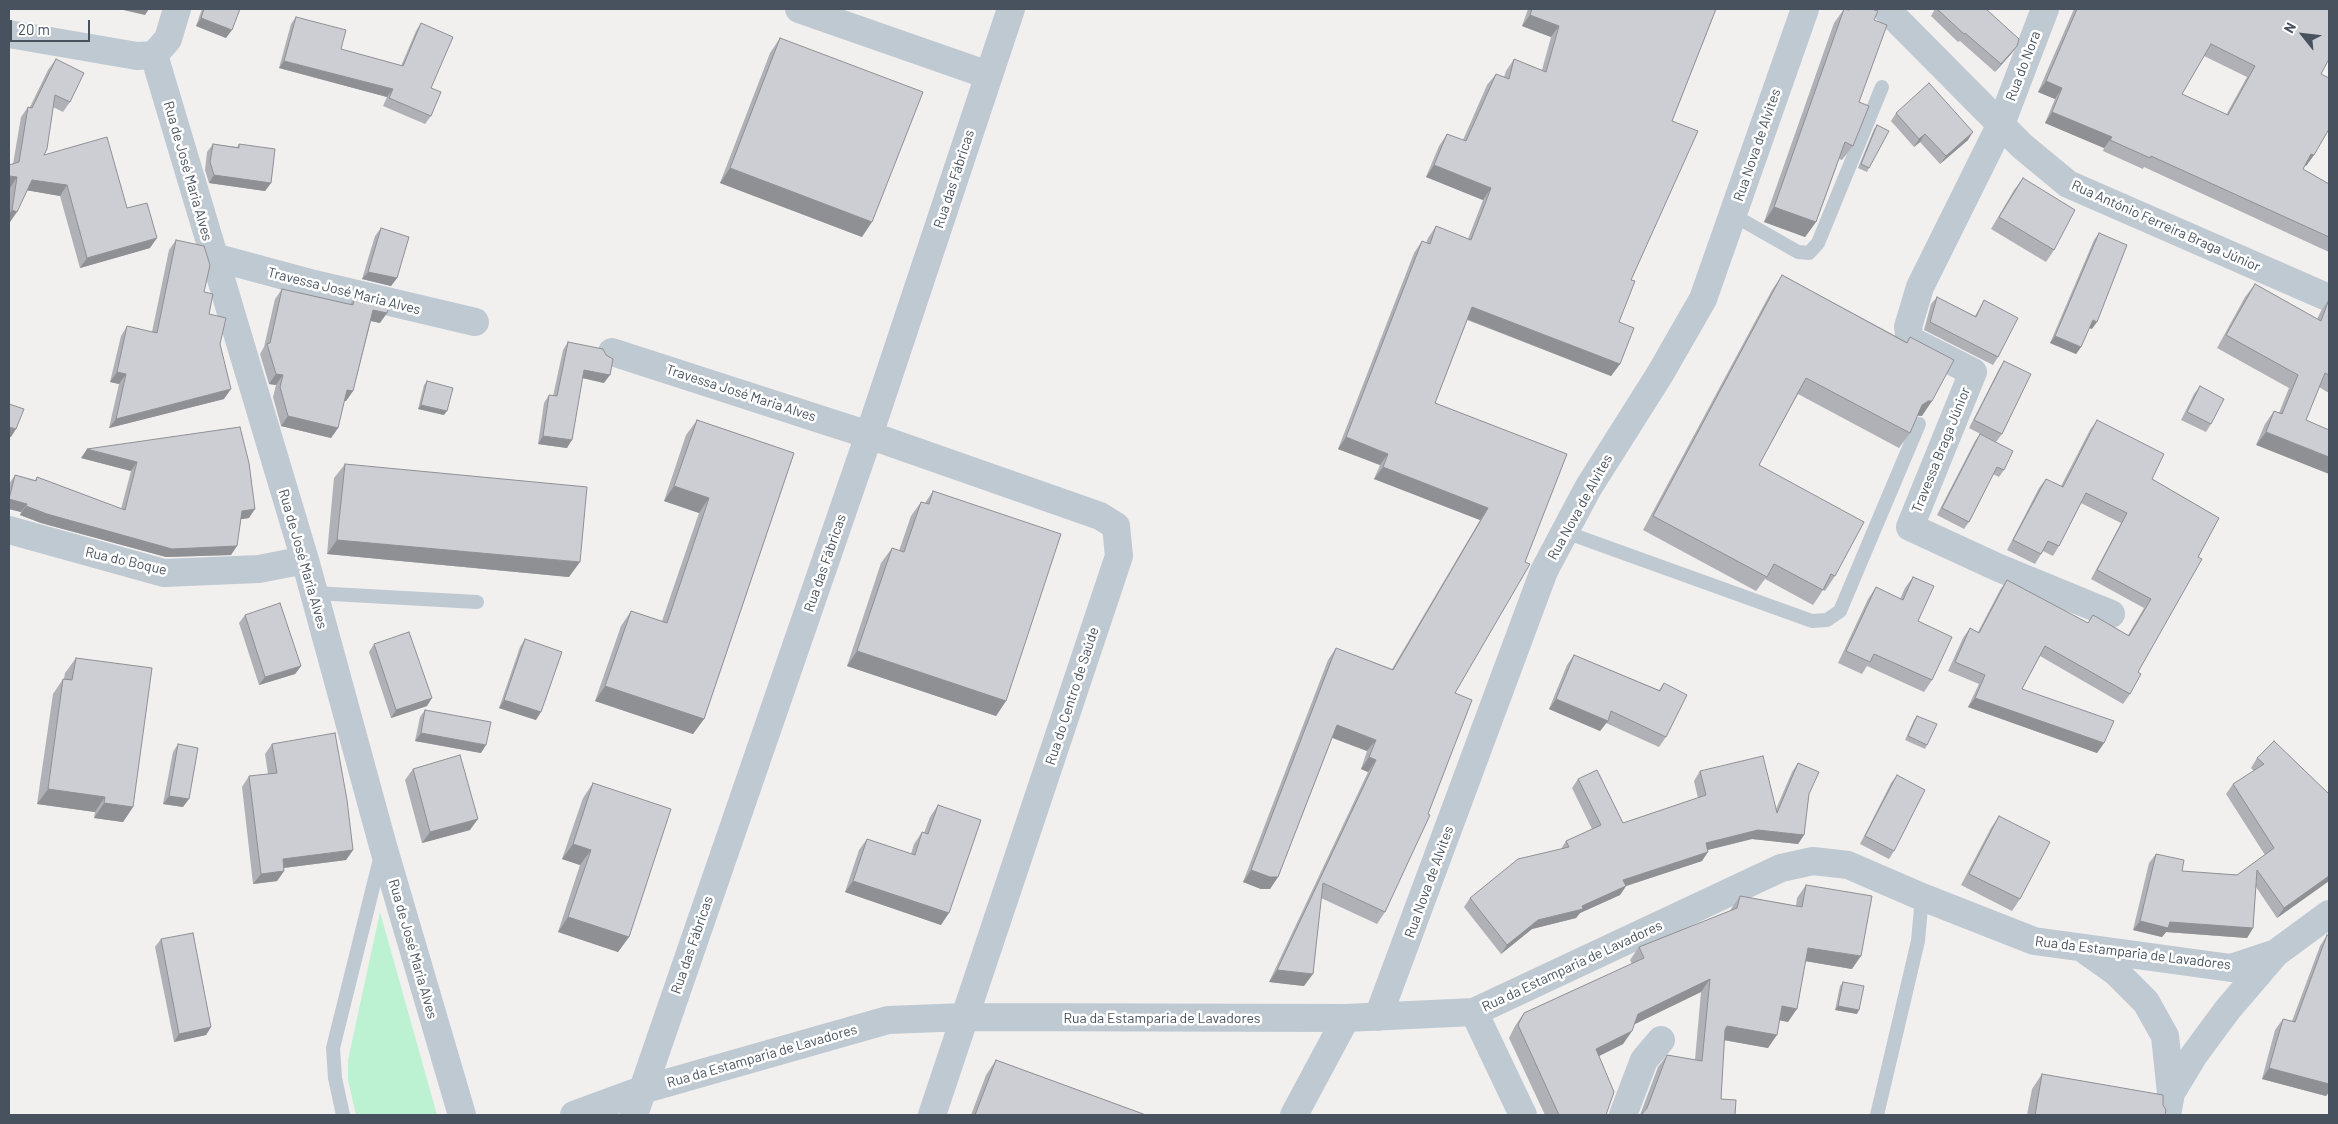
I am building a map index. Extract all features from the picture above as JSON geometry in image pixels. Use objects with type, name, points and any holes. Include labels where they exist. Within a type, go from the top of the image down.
[{"type":"street","points":[[9,34],[137,56],[154,55],[168,39],[177,9]]},
{"type":"street","points":[[799,9],[988,75]]},
{"type":"street","name":"Rua das Fábricas","points":[[638,1103],[869,435],[1011,9]]},
{"type":"street","name":"Rua Nova de Alvites","points":[[1378,1017],[1544,571],[1588,488],[1660,374],[1703,299],[1805,9]]},
{"type":"street","name":"Rua António Ferreira Braga Júnior","points":[[1886,9],[2022,146],[2068,184],[2329,298]]},
{"type":"street","name":"Rua do Nora","points":[[2000,124],[2045,9]]},
{"type":"street","name":"Rua de José Maria Alves","points":[[154,55],[305,560],[383,846],[462,1115]]},
{"type":"street","name":"Travessa Braga Júnior","points":[[2000,124],[1920,287],[1908,327],[1910,340],[1973,372],[1910,527],[1999,568],[2111,614]]},
{"type":"street","name":"Travessa José Maria Alves","points":[[214,257],[314,284],[475,322]]},
{"type":"street","name":"Travessa José Maria Alves","points":[[612,352],[869,435]]},
{"type":"street","name":"Rua do Centro de Saúde","points":[[869,435],[1100,516],[1116,526],[1119,556],[932,1115]]},
{"type":"street","name":"Rua do Boque","points":[[9,530],[164,573],[259,569],[305,560]]},
{"type":"street","name":"Rua da Estamparia de Lavadores","points":[[574,1115],[638,1103],[888,1020],[966,1017],[1346,1018],[1474,1012],[1781,868],[1814,861],[1848,865],[1922,897],[2034,941],[2231,968],[2276,953],[2329,914]]},
{"type":"street","points":[[2081,948],[2116,972],[2146,1002],[2165,1036],[2169,1104]]},
{"type":"street","points":[[2169,1104],[2194,1055],[2228,1010],[2276,953]]},
{"type":"street","points":[[1474,1012],[1523,1115]]},
{"type":"street","points":[[1294,1115],[1346,1018]]},
{"type":"street","points":[[1623,1115],[1644,1060],[1662,1040]]},
{"type":"lane","points":[[1733,215],[1798,252],[1809,253],[1818,243],[1882,87]]},
{"type":"lane","points":[[1565,532],[1812,621],[1827,620],[1840,611],[1919,424]]},
{"type":"lane","points":[[314,593],[477,602]]},
{"type":"lane","points":[[343,1115],[335,1078],[333,1048],[383,846]]},
{"type":"lane","points":[[1877,1115],[1918,941],[1922,897]]},
{"type":"green space","points":[[380,912],[437,1115],[356,1115],[348,1080],[348,1060]]},
{"type":"building","points":[[204,9],[240,9],[232,30],[201,18]]},
{"type":"building","points":[[1532,9],[1716,9],[1672,121],[1698,131],[1631,280],[1635,281],[1619,322],[1634,328],[1620,364],[1472,307],[1435,403],[1567,454],[1525,562],[1530,564],[1455,693],[1472,700],[1428,814],[1430,815],[1385,912],[1323,883],[1313,974],[1277,970],[1376,760],[1369,757],[1376,740],[1337,725],[1278,877],[1270,877],[1251,870],[1336,648],[1393,670],[1488,508],[1383,467],[1388,454],[1346,437],[1422,241],[1430,244],[1436,226],[1471,240],[1491,188],[1434,165],[1447,134],[1466,141],[1496,74],[1509,79],[1514,59],[1546,72],[1559,26],[1530,15]]},
{"type":"building","points":[[1844,9],[1871,9],[1878,11],[1874,20],[1887,25],[1859,102],[1869,106],[1853,146],[1845,142],[1816,222],[1774,207]]},
{"type":"building","points":[[1937,9],[1986,9],[2019,39],[2017,46],[2001,64]]},
{"type":"building","points":[[2077,9],[2329,9],[2329,59],[2321,74],[2329,78],[2329,129],[2314,155],[2311,154],[2303,169],[2329,184],[2329,237],[2151,156],[2150,158],[2110,140],[2112,137],[2052,112],[2062,88],[2046,81]],"holes":[[[2211,44],[2255,66],[2228,115],[2182,94]]]},
{"type":"building","points":[[296,17],[346,30],[341,49],[403,66],[421,23],[453,37],[431,88],[441,92],[431,116],[389,98],[393,89],[284,61]]},
{"type":"building","points":[[780,38],[923,92],[872,222],[730,168]]},
{"type":"building","points":[[56,59],[84,73],[70,102],[55,95],[47,149],[44,155],[107,137],[127,208],[147,203],[157,238],[87,258],[67,185],[32,180],[17,212],[12,210],[17,177],[9,176],[9,165],[19,162],[28,107],[32,108]]},
{"type":"building","points":[[1929,83],[1973,132],[1946,156],[1925,134],[1919,139],[1896,113]]},
{"type":"building","points":[[1877,125],[1889,131],[1869,168],[1861,164]]},
{"type":"building","points":[[213,144],[239,148],[239,144],[275,149],[271,183],[214,175],[210,162]]},
{"type":"building","points":[[2023,178],[2075,210],[2054,250],[1999,217]]},
{"type":"building","points":[[381,228],[409,237],[397,278],[368,272]]},
{"type":"building","points":[[2099,233],[2127,245],[2097,322],[2093,320],[2081,347],[2055,336]]},
{"type":"building","points":[[176,240],[204,246],[210,265],[204,292],[213,294],[209,314],[226,318],[220,344],[231,389],[116,419],[126,374],[117,372],[127,326],[157,333]]},
{"type":"building","points":[[1782,275],[1907,343],[1910,337],[1954,360],[1932,401],[1922,405],[1910,433],[1806,378],[1759,465],[1864,522],[1835,576],[1831,574],[1823,590],[1774,564],[1767,577],[1653,516]]},
{"type":"building","points":[[2255,284],[2321,321],[2329,299],[2329,375],[2325,373],[2306,420],[2329,430],[2329,457],[2266,432],[2274,411],[2282,414],[2298,375],[2226,335]]},
{"type":"building","points":[[282,289],[353,305],[354,298],[389,306],[387,313],[373,310],[353,391],[347,390],[338,428],[288,416],[280,387],[283,375],[276,374],[267,344],[270,343]]},
{"type":"building","points":[[1937,297],[1976,317],[1984,300],[2018,318],[1998,357],[1930,322]]},
{"type":"building","points":[[568,342],[603,349],[606,355],[613,359],[610,375],[584,370],[572,440],[543,436],[549,395],[557,396]]},
{"type":"building","points":[[2004,361],[2031,374],[2002,434],[1974,420]]},
{"type":"building","points":[[427,381],[453,388],[447,411],[421,405]]},
{"type":"building","points":[[2200,386],[2224,399],[2211,424],[2187,412]]},
{"type":"building","points":[[9,404],[24,409],[16,429],[9,427]]},
{"type":"building","points":[[697,420],[794,453],[704,719],[605,686],[631,611],[667,623],[709,498],[674,486]]},
{"type":"building","points":[[2097,420],[2164,454],[2152,479],[2219,518],[2198,557],[2202,559],[2138,672],[2141,674],[2130,694],[2045,646],[2022,689],[2114,721],[2104,743],[1975,698],[1985,675],[1955,662],[1970,628],[1979,633],[2007,580],[2088,623],[2093,615],[2129,636],[2151,599],[2097,570],[2127,513],[2086,493],[2059,546],[2048,541],[2041,554],[2013,540],[2046,479],[2063,487]]},
{"type":"building","points":[[240,427],[249,463],[255,509],[242,511],[237,546],[172,549],[47,514],[26,506],[27,504],[9,499],[15,475],[36,481],[37,477],[125,510],[137,462],[87,449]]},
{"type":"building","points":[[1980,434],[2013,451],[2004,470],[1997,467],[1969,522],[1942,508]]},
{"type":"building","points":[[345,464],[587,487],[580,562],[337,540]]},
{"type":"building","points":[[933,491],[1061,534],[1006,701],[857,651],[892,548],[904,552],[921,502],[929,504]]},
{"type":"building","points":[[1913,577],[1934,586],[1918,621],[1952,637],[1932,680],[1874,654],[1870,662],[1846,651],[1876,587],[1903,600]]},
{"type":"building","points":[[280,603],[301,666],[265,677],[245,615]]},
{"type":"building","points":[[409,632],[432,698],[396,710],[374,644]]},
{"type":"building","points":[[525,639],[562,652],[541,712],[504,700]]},
{"type":"building","points":[[1574,655],[1660,691],[1664,683],[1687,695],[1666,737],[1611,711],[1608,721],[1556,699]]},
{"type":"building","points":[[76,658],[152,668],[133,807],[104,803],[105,797],[48,789],[63,679],[72,680]]},
{"type":"building","points":[[425,710],[491,722],[486,745],[421,733]]},
{"type":"building","points":[[1917,716],[1937,724],[1927,745],[1908,736]]},
{"type":"building","points":[[335,733],[347,800],[353,850],[283,859],[284,871],[261,874],[249,776],[277,773],[272,744]]},
{"type":"building","points":[[2274,741],[2329,794],[2329,876],[2284,908],[2257,870],[2253,928],[2170,922],[2168,928],[2140,921],[2156,854],[2184,860],[2182,871],[2237,875],[2274,848],[2233,784],[2264,764],[2257,758]]},
{"type":"building","points":[[178,744],[198,748],[189,799],[169,796]]},
{"type":"building","points":[[460,755],[478,819],[430,832],[413,769]]},
{"type":"building","points":[[1763,756],[1777,813],[1798,763],[1819,772],[1809,794],[1804,835],[1758,830],[1706,843],[1708,852],[1623,880],[1626,886],[1582,906],[1583,909],[1538,920],[1507,945],[1470,898],[1518,859],[1569,847],[1566,841],[1601,825],[1578,779],[1597,770],[1623,823],[1706,795],[1700,771]]},
{"type":"building","points":[[1897,775],[1925,790],[1894,851],[1865,836]]},
{"type":"building","points":[[593,783],[671,809],[629,937],[568,917],[591,850],[573,844]]},
{"type":"building","points":[[938,805],[981,820],[949,913],[853,881],[867,839],[915,855],[922,832],[928,834]]},
{"type":"building","points":[[1999,816],[2050,842],[2020,899],[1969,874]]},
{"type":"building","points":[[1806,885],[1872,896],[1861,956],[1808,948],[1797,1009],[1782,1006],[1777,1035],[1727,1026],[1725,1030],[1721,1099],[1736,1100],[1735,1115],[1641,1115],[1647,1108],[1667,1055],[1702,1061],[1710,979],[1638,1014],[1632,1031],[1596,1049],[1614,1092],[1606,1115],[1559,1115],[1518,1025],[1524,1013],[1644,958],[1639,947],[1737,908],[1740,896],[1802,907]]},
{"type":"building","points":[[193,933],[211,1027],[179,1034],[161,939]]},
{"type":"building","points":[[2327,935],[2329,936],[2329,1084],[2269,1068],[2283,1019],[2295,1022]]},
{"type":"building","points":[[1843,982],[1864,986],[1859,1010],[1838,1006]]},
{"type":"building","points":[[996,1060],[1146,1115],[975,1115]]},
{"type":"building","points":[[2042,1074],[2163,1095],[2165,1115],[2035,1115]]}]
